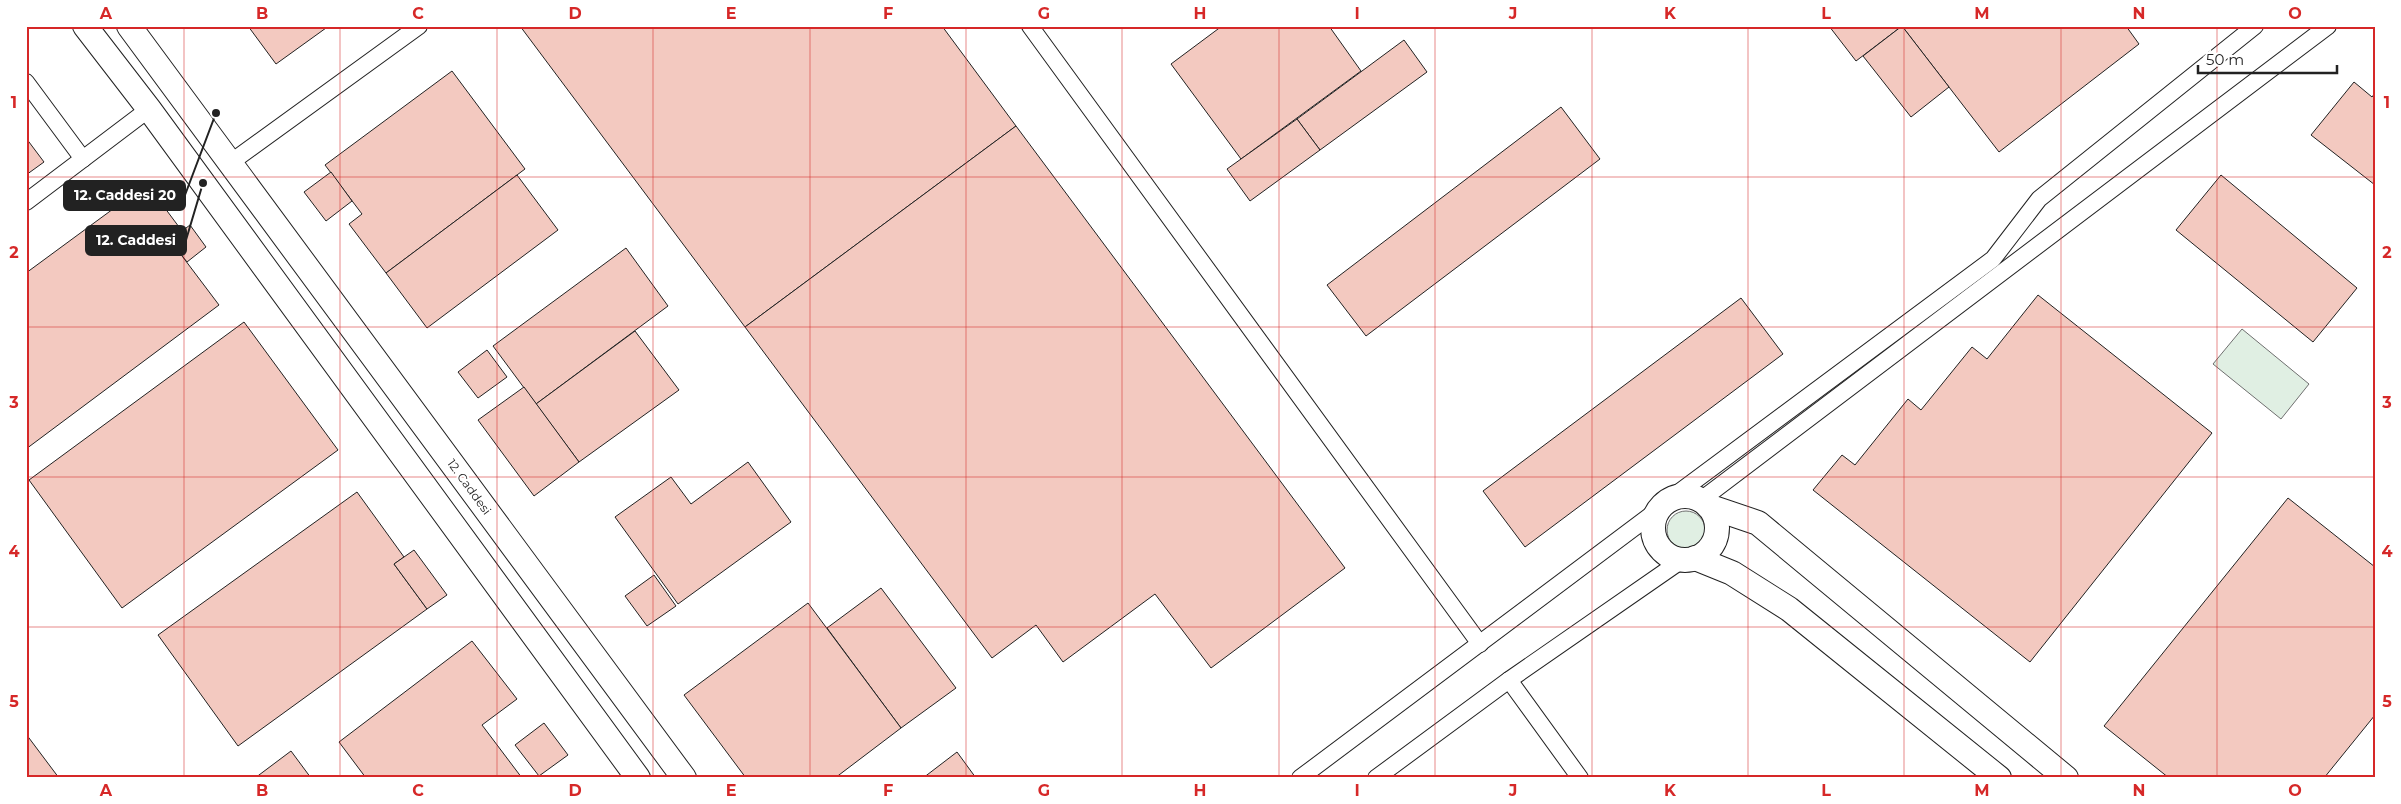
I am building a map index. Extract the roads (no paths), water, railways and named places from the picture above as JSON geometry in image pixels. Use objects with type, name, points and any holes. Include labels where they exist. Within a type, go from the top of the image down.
[{"type":"street","points":[[85,26],[149,109],[638,778]]},
{"type":"street","name":"12. Caddesi","points":[[129,26],[684,778]]},
{"type":"street","points":[[230,163],[419,26]]},
{"type":"street","points":[[1030,26],[1480,644]]},
{"type":"street","points":[[1300,778],[1992,259],[2039,199],[2255,26]]},
{"type":"street","points":[[1704,503],[2328,26]]},
{"type":"street","points":[[26,82],[83,159]]},
{"type":"street","points":[[26,202],[149,109]]},
{"type":"street","points":[[1999,778],[1789,609],[1732,573],[1689,559],[1669,556],[1656,543],[1653,525],[1663,505],[1683,496],[1694,497],[1704,503],[1758,523],[2066,778]]},
{"type":"street","points":[[1376,778],[1509,680],[1689,559],[1710,548],[1717,531],[1716,522],[1704,503]]},
{"type":"street","points":[[1509,680],[1580,778]]},
{"type":"place","name":"12. Caddesi 20","points":[[216,113]]},
{"type":"place","name":"12. Caddesi","points":[[203,183]]}]
